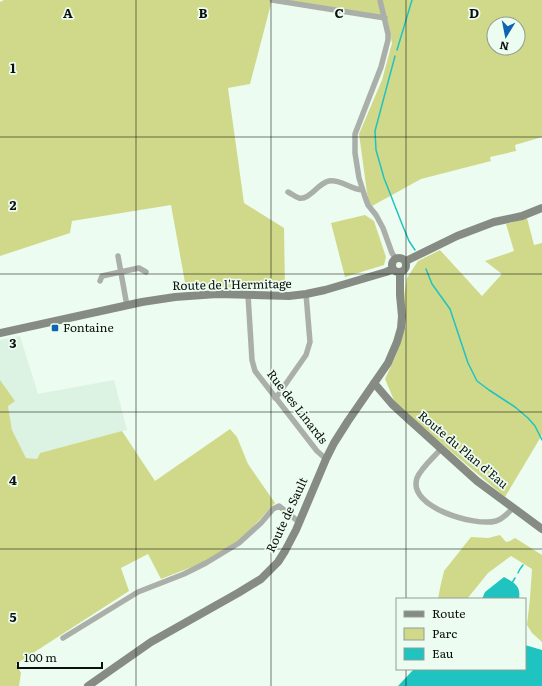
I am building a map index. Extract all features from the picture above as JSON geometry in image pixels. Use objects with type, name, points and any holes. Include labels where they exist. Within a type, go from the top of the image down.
[{"type":"street","points":[[272,0],[385,18]]},
{"type":"street","points":[[380,0],[385,18],[388,40],[382,67],[355,134],[355,153],[362,190],[368,205],[376,215],[383,228],[392,253],[396,258]]},
{"type":"street","points":[[288,192],[297,197],[306,197],[321,184],[331,181],[362,190]]},
{"type":"street","points":[[406,261],[457,236],[494,222],[522,216],[542,208]]},
{"type":"street","points":[[118,256],[127,306]]},
{"type":"street","points":[[400,257],[406,261],[406,268],[403,272],[397,271],[392,265],[392,262],[396,258],[400,257]]},
{"type":"street","points":[[100,281],[102,276],[139,268],[146,272]]},
{"type":"street","name":"Route de l'Hermitage","points":[[0,333],[175,297],[216,294],[289,296],[306,294],[386,272],[397,271]]},
{"type":"street","name":"Route de Sault","points":[[88,686],[151,642],[261,579],[278,562],[299,522],[326,459],[348,420],[388,363],[397,342],[401,328],[402,316],[397,271]]},
{"type":"street","points":[[275,398],[306,355],[308,349],[310,342],[306,294]]},
{"type":"street","name":"Rue des Linards","points":[[248,295],[253,366],[255,371],[317,451],[326,459]]},
{"type":"street","name":"Route du Plan d'Eau","points":[[374,383],[396,408],[477,481],[542,530]]},
{"type":"street","points":[[441,449],[423,468],[417,478],[417,489],[424,500],[436,509],[478,522],[496,521],[513,508]]},
{"type":"street","points":[[62,638],[138,592],[184,574],[206,563],[239,543],[261,523],[273,509],[279,506],[299,522]]},
{"type":"shaded area","points":[[20,336],[38,394],[114,380],[127,430],[40,453],[37,459],[26,458],[12,430],[8,405],[15,401],[0,380],[0,340]]},
{"type":"green space","points":[[4,0],[272,0],[250,84],[228,88],[244,203],[284,228],[285,287],[186,288],[171,205],[72,221],[70,233],[0,256],[0,2]]},
{"type":"green space","points":[[288,0],[542,0],[542,137],[515,145],[516,151],[490,157],[491,161],[421,179],[372,206],[368,200],[359,134],[382,80],[392,43],[387,21]]},
{"type":"green space","points":[[365,215],[374,221],[386,257],[384,265],[345,277],[331,223]]},
{"type":"green space","points":[[527,218],[534,245],[542,243],[542,435],[505,497],[396,405],[385,379],[396,355],[406,326],[404,296],[407,278],[418,261],[440,250],[482,296],[502,274],[485,261],[514,251],[506,224]]},
{"type":"green space","points":[[0,380],[15,401],[8,406],[12,430],[26,458],[37,459],[40,453],[122,431],[155,481],[230,429],[237,437],[248,464],[275,503],[237,544],[202,563],[161,579],[148,554],[121,568],[129,591],[16,664],[21,673],[19,686],[0,686]]},
{"type":"green space","points":[[500,535],[506,542],[515,538],[542,555],[542,642],[532,633],[527,625],[532,569],[511,556],[488,573],[468,598],[438,598],[444,571],[471,537],[488,538]]},
{"type":"water","points":[[504,577],[516,585],[519,591],[519,598],[482,598],[485,592]]},
{"type":"water","points":[[526,645],[542,650],[542,686],[398,686],[413,670],[526,670]]},
{"type":"waterway","points":[[397,50],[412,0]]},
{"type":"waterway","points":[[395,56],[375,131],[376,150],[384,178],[409,241],[415,250]]},
{"type":"waterway","points":[[426,269],[432,284],[450,309],[468,363],[477,381],[515,407],[528,418],[535,426],[542,440]]},
{"type":"waterway","points":[[518,573],[523,565]]},
{"type":"waterway","points":[[512,583],[515,578]]},
{"type":"place","name":"Fontaine","points":[[55,328]]}]
